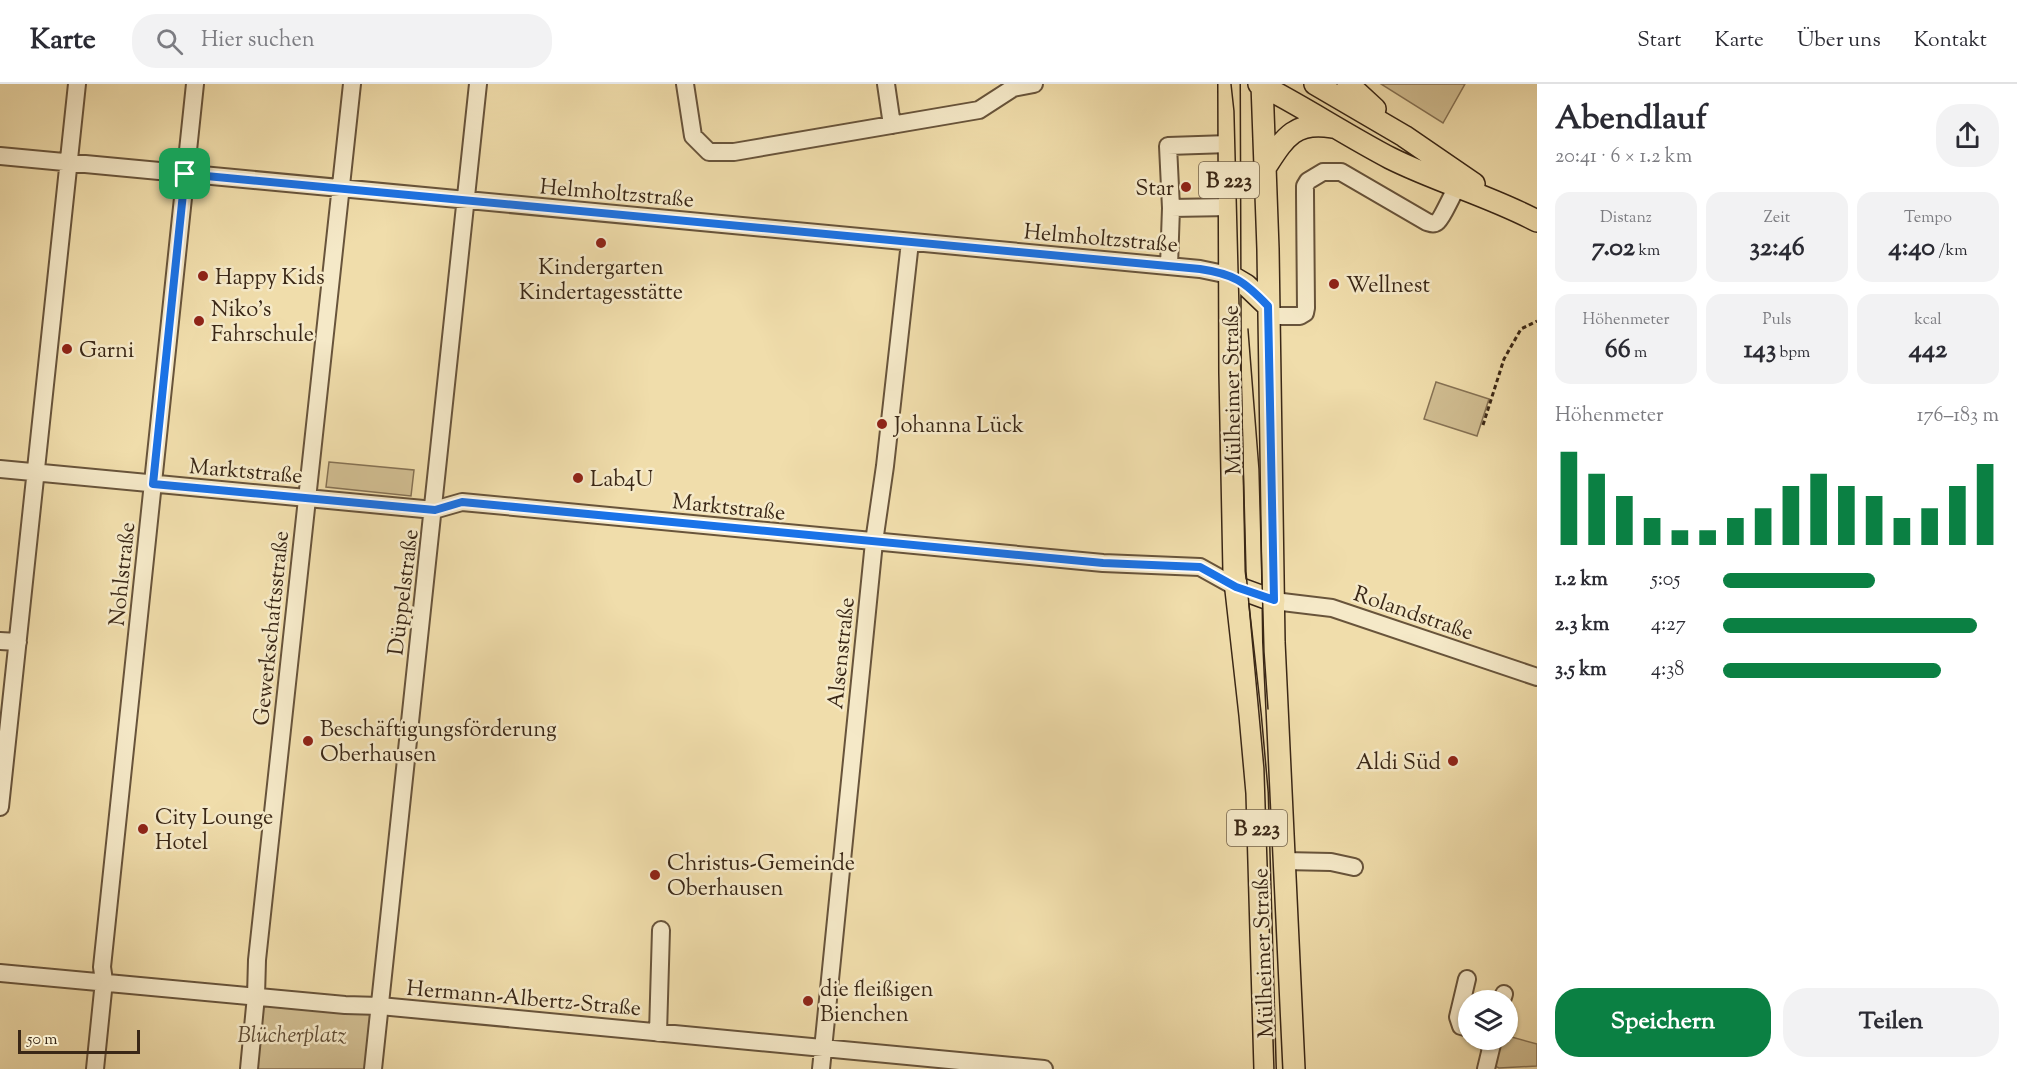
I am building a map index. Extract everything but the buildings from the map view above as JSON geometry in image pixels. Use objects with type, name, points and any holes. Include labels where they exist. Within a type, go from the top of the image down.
[{"type":"main road","name":"Mülheimer Straße","points":[[1229,84],[1232,522],[1236,587],[1257,793],[1265,1069]]},
{"type":"main road","name":"Mülheimer Straße","points":[[1261,84],[1274,600],[1294,1069]]},
{"type":"main road","points":[[1261,84],[1390,158],[1459,181],[1537,221]]},
{"type":"main road","points":[[1315,84],[1404,136]]},
{"type":"main road","points":[[1348,84],[1404,136],[1459,181]]},
{"type":"main road","points":[[1263,171],[1284,141],[1301,128],[1318,125],[1340,129]]},
{"type":"main road","points":[[1229,275],[1246,285],[1268,311]]},
{"type":"main road","points":[[1236,587],[1274,600]]},
{"type":"street","points":[[0,807],[77,84]]},
{"type":"street","name":"Nohlstraße","points":[[95,1069],[104,981],[102,967],[195,84]]},
{"type":"street","name":"Gewerkschaftsstraße","points":[[249,1069],[257,960],[352,84]]},
{"type":"street","name":"Düppelstraße","points":[[373,1069],[435,510],[478,84]]},
{"type":"street","points":[[685,84],[693,136],[708,152],[734,152],[979,110],[1013,88],[1034,84]]},
{"type":"street","points":[[886,84],[892,125]]},
{"type":"street","points":[[1169,267],[1171,208],[1168,146],[1229,144]]},
{"type":"street","name":"Helmholtzstraße","points":[[0,156],[1169,267],[1229,275]]},
{"type":"street","points":[[1268,311],[1300,316],[1305,313],[1305,186],[1308,181],[1323,172],[1341,171],[1434,224],[1442,216],[1459,181]]},
{"type":"street","points":[[1171,208],[1230,207]]},
{"type":"street","name":"Alsenstraße","points":[[821,1069],[874,542],[885,466],[910,242]]},
{"type":"street","name":"Marktstraße","points":[[0,469],[435,510],[462,502],[1103,563],[1200,567],[1236,587]]},
{"type":"street","name":"Rolandstraße","points":[[1274,600],[1332,608],[1537,677]]},
{"type":"street","points":[[0,641],[18,642]]},
{"type":"street","points":[[1284,861],[1331,862],[1354,867]]},
{"type":"street","points":[[658,1033],[661,930]]},
{"type":"street","name":"Hermann-Albertz-Straße","points":[[0,973],[345,1005],[380,1006],[1044,1069]]},
{"type":"street","points":[[1464,990],[1467,979]]},
{"type":"street","points":[[1486,1069],[1491,1050]]},
{"type":"path","points":[[1483,425],[1504,359],[1521,329],[1537,321]]},
{"type":"green space","points":[[1381,84],[1465,84],[1443,123]]},
{"type":"green space","points":[[1436,382],[1489,399],[1477,436],[1424,419]]},
{"type":"green space","points":[[329,462],[414,470],[411,496],[326,487]]},
{"type":"green space","name":"Blücherplatz","points":[[256,996],[380,1006],[373,1069],[249,1069]]},
{"type":"green space","points":[[1518,1039],[1537,1044],[1537,1066],[1499,1068],[1495,1066],[1496,1050],[1518,1050]]},
{"type":"tram line","points":[[1231,84],[1234,111],[1246,572],[1264,768],[1274,1069]]},
{"type":"tram line","points":[[1248,329],[1259,469],[1264,652],[1268,709]]},
{"type":"place","name":"Star","points":[[1186,187]]},
{"type":"place","name":"Kindergarten Kindertagesstätte","points":[[601,243]]},
{"type":"place","name":"Happy Kids","points":[[203,276]]},
{"type":"place","name":"Wellnest","points":[[1334,284]]},
{"type":"place","name":"Niko's Fahrschule","points":[[199,321]]},
{"type":"place","name":"Garni","points":[[67,349]]},
{"type":"place","name":"Johanna Lück","points":[[882,424]]},
{"type":"place","name":"Lab4U","points":[[578,478]]},
{"type":"place","name":"Beschäftigungsförderung Oberhausen","points":[[308,741]]},
{"type":"place","name":"Aldi Süd","points":[[1453,761]]},
{"type":"place","name":"City Lounge Hotel","points":[[143,829]]},
{"type":"place","name":"Christus-Gemeinde Oberhausen","points":[[655,875]]},
{"type":"place","name":"die fleißigen Bienchen","points":[[808,1001]]},
{"type":"route","points":[[185,174],[1200,269],[1235,277],[1268,306],[1274,600],[1236,587],[1200,567],[1103,563],[462,502],[435,510],[153,484],[185,174]]}]
